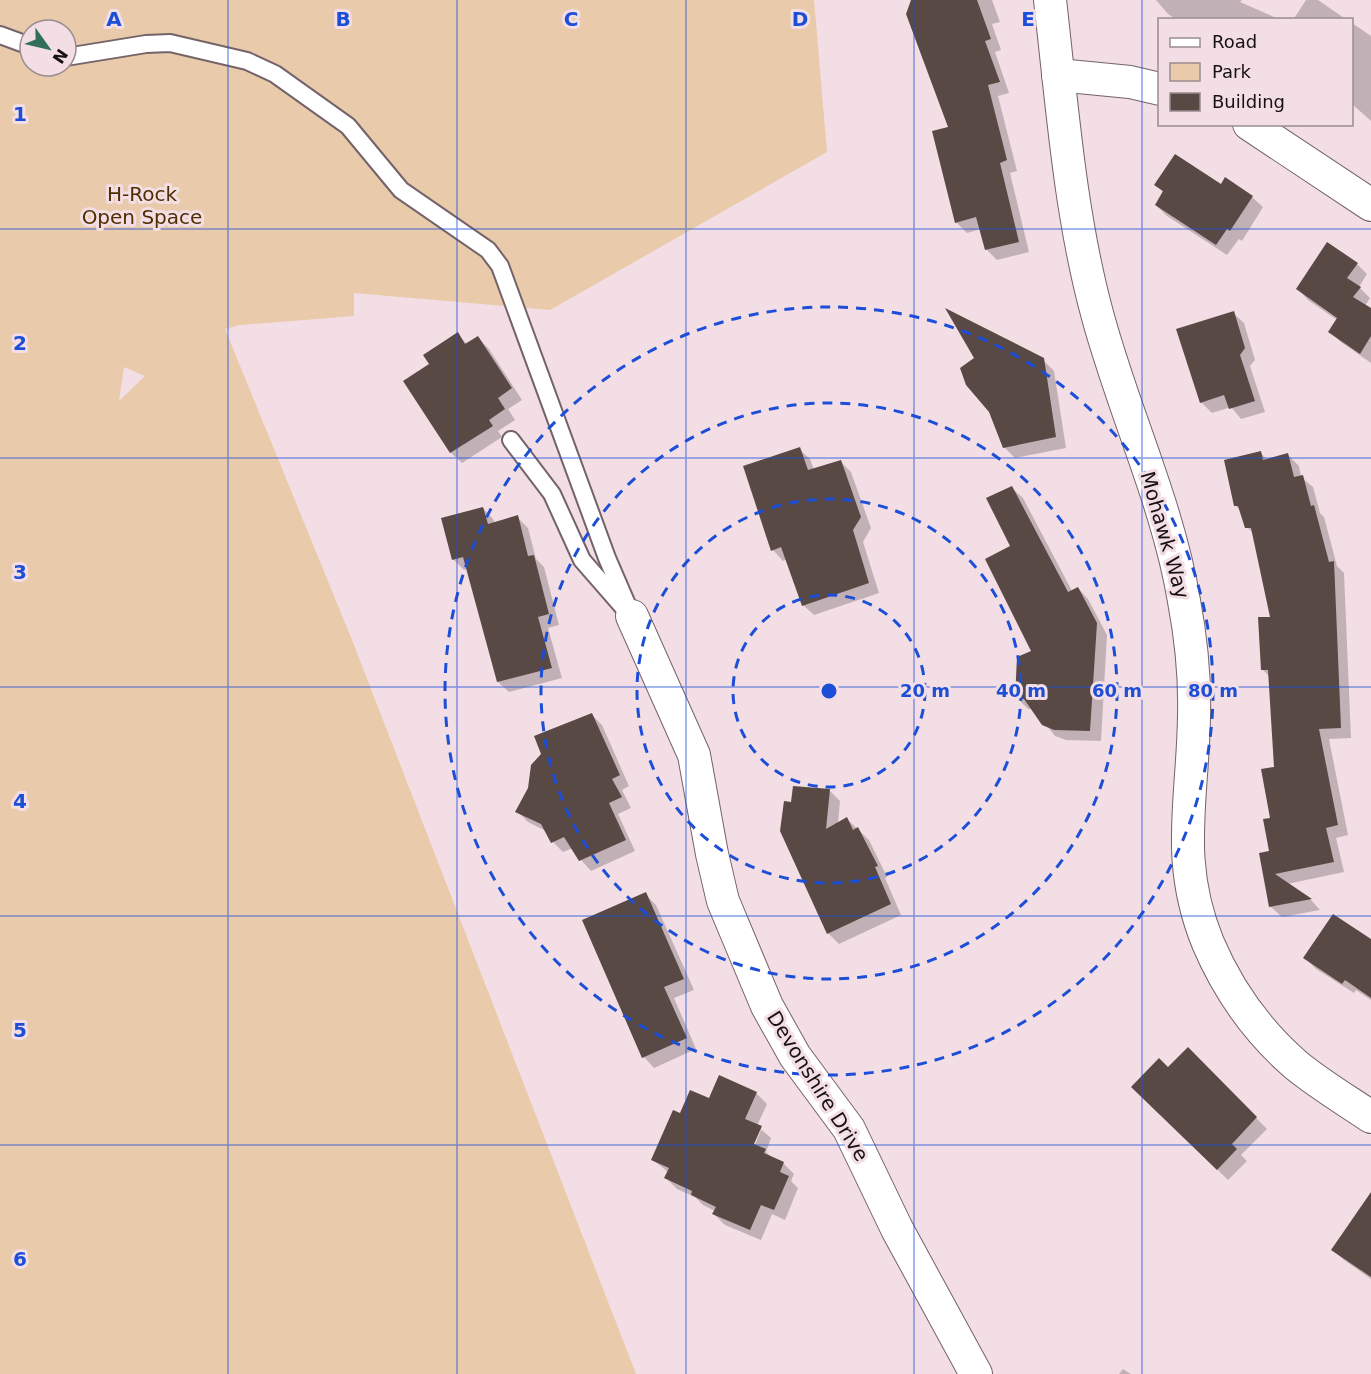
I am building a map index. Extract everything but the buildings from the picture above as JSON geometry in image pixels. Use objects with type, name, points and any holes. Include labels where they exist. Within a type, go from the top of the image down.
[{"type":"street","name":"Mohawk Way","points":[[1050,0],[1078,227],[1097,315],[1169,535],[1185,604],[1194,716],[1187,841],[1189,876],[1196,909],[1224,976],[1257,1026],[1297,1066],[1371,1117]]},
{"type":"street","points":[[1058,75],[1130,82],[1158,89]]},
{"type":"street","points":[[1252,126],[1371,205]]},
{"type":"street","name":"Devonshire Drive","points":[[632,616],[694,755],[723,901],[767,1006],[795,1056],[849,1129],[897,1228],[976,1374]]},
{"type":"lane","points":[[0,34],[18,41]]},
{"type":"lane","points":[[78,55],[159,42],[247,61],[266,70],[348,126],[401,190],[488,250],[496,258],[607,558],[632,616]]},
{"type":"lane","points":[[511,440],[552,495],[582,560],[632,616]]},
{"type":"green space","name":"H-Rock Open Space","points":[[0,0],[814,0],[827,152],[550,310],[354,293],[354,316],[240,325],[225,329],[352,640],[636,1374],[0,1374]],"holes":[[[124,367],[145,376],[119,401]]]}]
